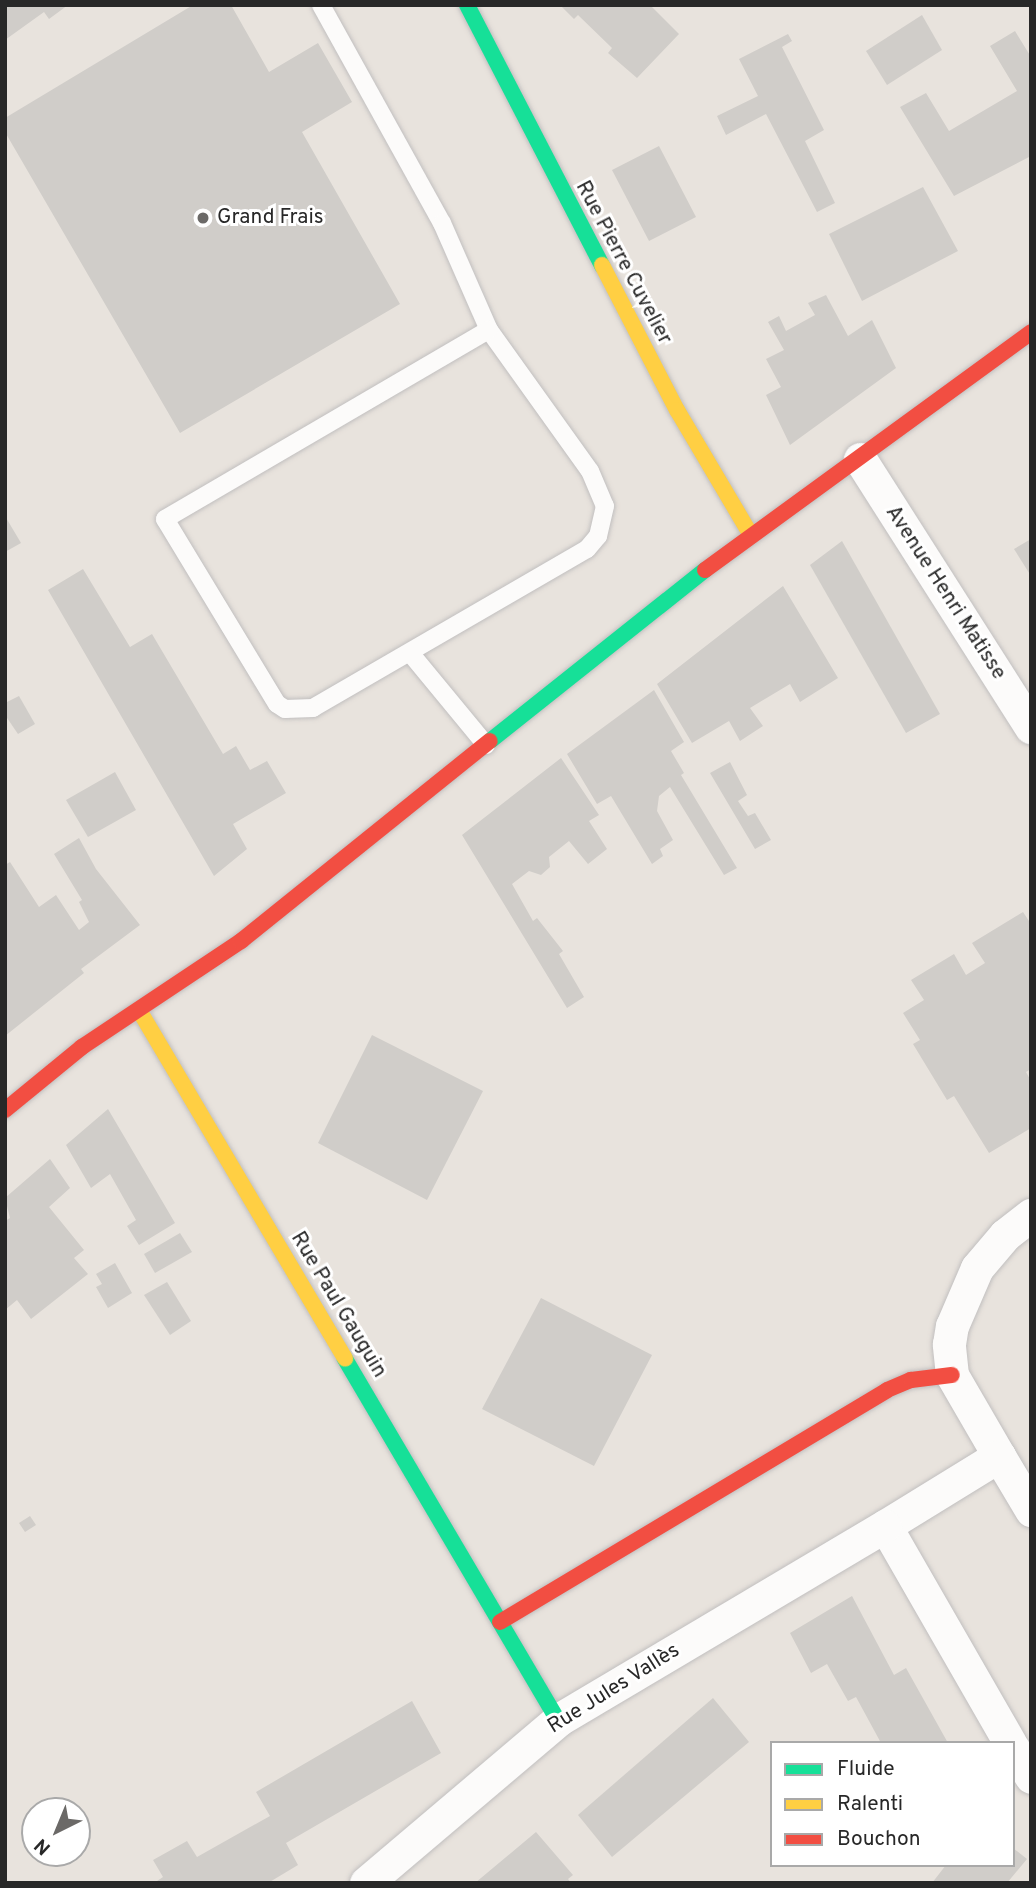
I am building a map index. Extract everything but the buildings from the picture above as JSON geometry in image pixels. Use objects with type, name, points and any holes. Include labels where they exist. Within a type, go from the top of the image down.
[{"type":"street","name":"Rue Pierre Cuvelier","points":[[467,5],[677,410],[751,535]]},
{"type":"street","points":[[5,1110],[82,1047],[241,941],[751,535],[860,459],[1031,332]]},
{"type":"street","name":"Avenue Henri Matisse","points":[[860,459],[1031,727]]},
{"type":"street","name":"Rue Paul Gauguin","points":[[139,1010],[558,1720]]},
{"type":"street","points":[[1031,1215],[990,1251],[965,1292],[952,1326],[952,1375],[1031,1510]]},
{"type":"street","points":[[500,1622],[887,1390],[911,1380],[952,1375]]},
{"type":"street","name":"Rue Jules Vallès","points":[[366,1883],[558,1720],[999,1456]]},
{"type":"street","points":[[885,1526],[1011,1741]]},
{"type":"street","points":[[1015,1741],[1031,1732]]},
{"type":"street","points":[[1015,1751],[1031,1777]]},
{"type":"lane","points":[[321,5],[442,223],[489,330],[590,471],[605,506],[598,536],[587,549],[411,654],[313,708],[285,709],[277,704],[165,519],[489,330]]},
{"type":"lane","points":[[411,654],[486,745]]},
{"type":"traffic: fast","points":[[467,5],[602,265]]},
{"type":"traffic: fast","points":[[490,741],[705,570]]},
{"type":"traffic: fast","points":[[345,1359],[558,1720]]},
{"type":"traffic: slow","points":[[602,265],[677,410],[751,535]]},
{"type":"traffic: slow","points":[[139,1010],[345,1359]]},
{"type":"traffic: jam","points":[[705,570],[1031,332]]},
{"type":"traffic: jam","points":[[5,1110],[82,1047],[241,941],[490,741]]},
{"type":"traffic: jam","points":[[500,1622],[887,1390],[911,1380],[952,1375]]},
{"type":"place","name":"Grand Frais","points":[[203,218]]}]
